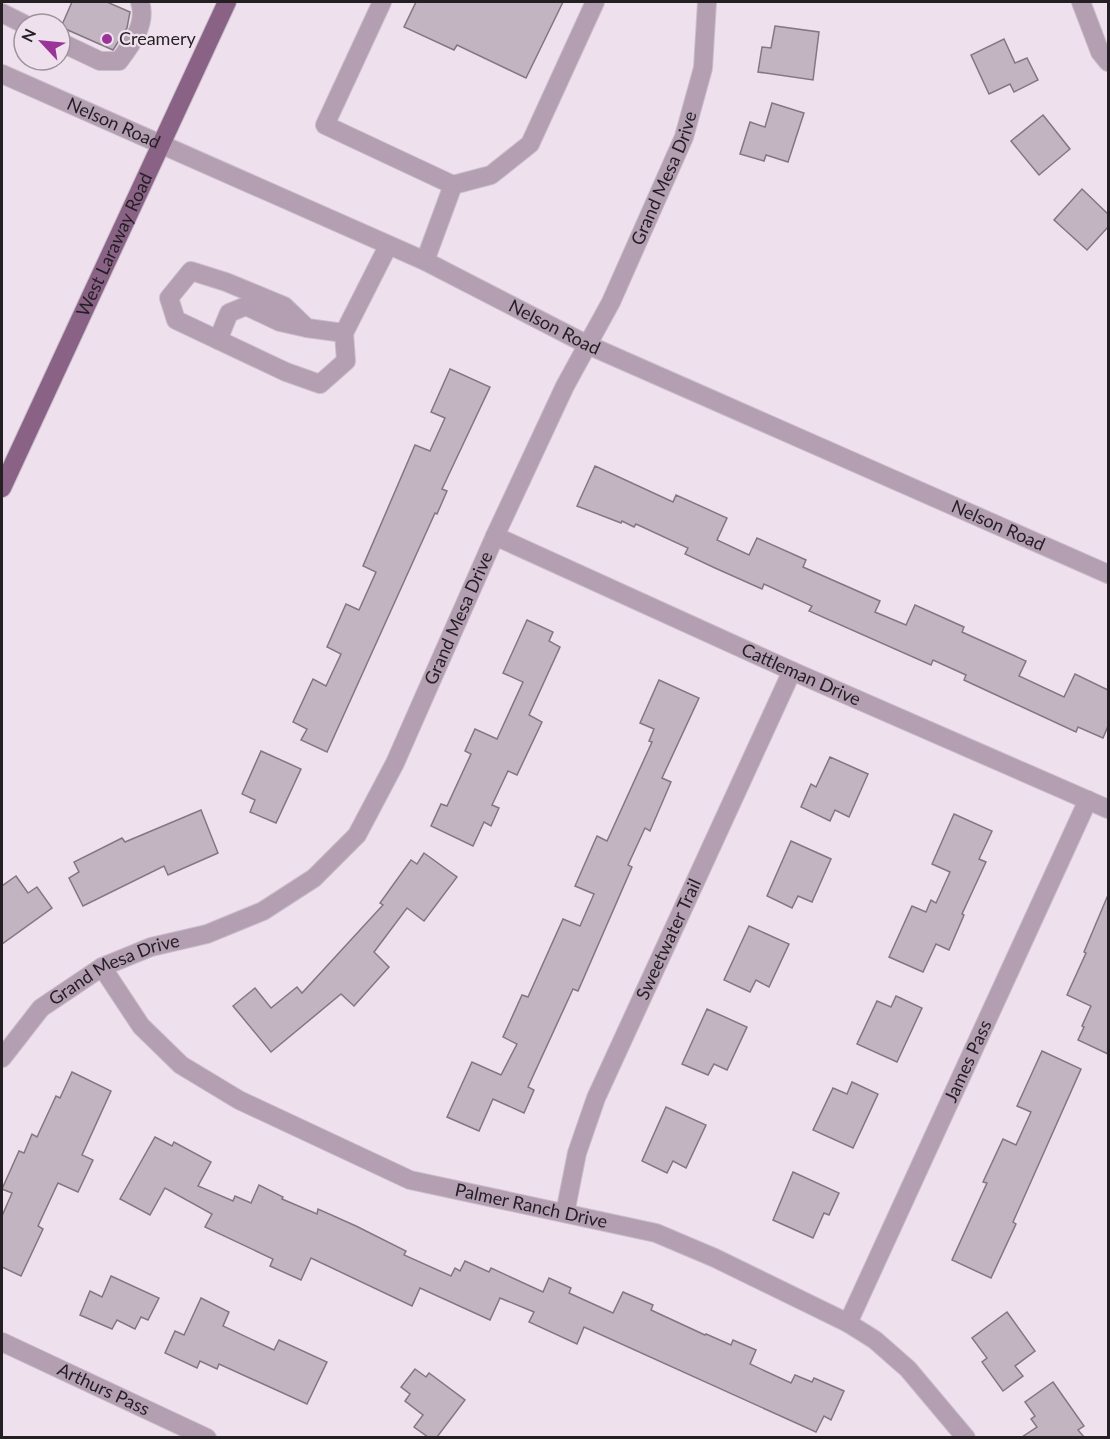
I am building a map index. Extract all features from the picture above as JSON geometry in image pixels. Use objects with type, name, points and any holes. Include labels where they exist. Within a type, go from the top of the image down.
[{"type":"main road","name":"West Laraway Road","points":[[2,488],[227,2]]},
{"type":"street","points":[[72,48],[100,61],[119,61],[134,42],[143,12],[140,2]]},
{"type":"street","points":[[382,2],[326,125],[453,185],[491,174],[531,144],[595,2]]},
{"type":"street","name":"Grand Mesa Drive","points":[[2,1058],[41,1008],[102,967],[151,947],[207,934],[263,910],[314,878],[357,835],[395,763],[495,536],[565,386],[611,302],[684,137],[703,68],[707,2]]},
{"type":"street","points":[[1081,2],[1101,52],[1108,62]]},
{"type":"street","name":"Nelson Road","points":[[2,74],[425,261],[588,345],[1108,574]]},
{"type":"street","points":[[425,261],[453,185]]},
{"type":"street","points":[[307,328],[284,306],[226,282],[191,271],[169,298],[176,320],[286,372],[321,384],[346,361],[344,333],[388,246]]},
{"type":"street","points":[[218,340],[229,313],[246,306],[280,322],[344,333]]},
{"type":"street","name":"Cattleman Drive","points":[[495,536],[792,671],[1108,809]]},
{"type":"street","name":"Sweetwater Trail","points":[[565,1214],[577,1153],[596,1098],[792,671]]},
{"type":"street","name":"James Pass","points":[[848,1323],[1088,800]]},
{"type":"street","name":"Palmer Ranch Drive","points":[[102,967],[141,1026],[181,1065],[239,1100],[410,1180],[656,1233],[715,1258],[848,1323],[875,1340],[908,1369],[966,1437]]},
{"type":"street","name":"Arthurs Pass","points":[[2,1342],[207,1437]]},
{"type":"building","name":"Creamery","points":[[72,2],[107,2],[130,12],[127,28],[113,50],[72,32],[72,12],[68,12]]},
{"type":"building","points":[[416,2],[563,2],[526,78],[457,45],[454,50],[404,27]]},
{"type":"building","points":[[775,26],[819,32],[813,80],[758,72],[762,47],[771,48]]},
{"type":"building","points":[[1004,39],[1015,63],[1027,58],[1038,80],[1014,92],[1010,84],[989,94],[971,55]]},
{"type":"building","points":[[772,103],[804,113],[788,162],[766,155],[764,161],[740,154],[750,122],[765,127]]},
{"type":"building","points":[[1043,115],[1070,149],[1039,175],[1011,141]]},
{"type":"building","points":[[1082,189],[1108,214],[1108,227],[1087,250],[1054,220]]},
{"type":"building","points":[[450,369],[490,387],[442,489],[447,491],[437,514],[435,513],[327,752],[301,740],[307,729],[293,722],[313,679],[326,686],[341,654],[327,647],[346,604],[359,610],[376,572],[363,566],[415,445],[430,451],[445,418],[431,412]]},
{"type":"building","points":[[595,466],[673,502],[676,495],[727,518],[717,540],[749,555],[757,538],[806,560],[803,567],[880,601],[875,612],[906,625],[915,605],[964,627],[962,632],[1026,661],[1019,676],[1064,697],[1075,674],[1108,690],[1108,726],[1103,738],[1078,727],[1076,732],[964,680],[966,675],[933,660],[931,665],[809,611],[812,606],[764,584],[762,589],[715,568],[685,554],[688,548],[636,524],[634,527],[577,506]]},
{"type":"building","points":[[527,620],[553,632],[549,641],[560,647],[529,715],[542,722],[517,775],[508,771],[492,805],[499,808],[491,826],[484,822],[473,846],[431,826],[441,804],[447,806],[471,754],[465,751],[475,729],[497,739],[523,682],[503,673]]},
{"type":"building","points":[[659,680],[699,698],[662,778],[671,782],[650,831],[645,828],[628,865],[632,867],[578,991],[573,989],[528,1087],[534,1090],[524,1113],[493,1099],[479,1131],[447,1117],[472,1062],[501,1075],[517,1044],[503,1037],[522,995],[528,997],[563,919],[580,926],[594,894],[575,886],[597,836],[607,841],[652,742],[649,741],[654,729],[640,723]]},
{"type":"building","points":[[261,751],[301,769],[276,823],[250,812],[255,800],[242,794]]},
{"type":"building","points":[[830,757],[868,774],[849,817],[835,810],[830,821],[801,807],[811,784],[816,787]]},
{"type":"building","points":[[201,810],[218,853],[168,875],[164,866],[83,906],[69,878],[79,872],[74,862],[122,838],[125,842]]},
{"type":"building","points":[[954,814],[992,831],[979,859],[986,862],[962,914],[964,915],[949,950],[936,944],[923,972],[889,957],[912,906],[926,912],[931,900],[936,903],[950,872],[932,864]]},
{"type":"building","points":[[791,841],[831,859],[812,902],[798,896],[792,908],[767,896]]},
{"type":"building","points":[[424,853],[457,877],[424,921],[407,908],[374,952],[389,967],[354,1006],[341,994],[271,1052],[233,1006],[255,988],[271,1008],[297,987],[302,993],[383,905],[380,903],[411,860],[417,864]]},
{"type":"building","points":[[16,876],[28,893],[37,887],[52,908],[2,944],[2,886]]},
{"type":"building","points":[[1108,895],[1108,1054],[1078,1040],[1091,1006],[1067,995]]},
{"type":"building","points":[[749,926],[789,944],[769,987],[756,980],[750,992],[724,980]]},
{"type":"building","points":[[896,996],[922,1008],[897,1062],[857,1044],[877,1001],[891,1007]]},
{"type":"building","points":[[707,1009],[747,1027],[727,1070],[714,1064],[708,1075],[682,1064]]},
{"type":"building","points":[[1042,1051],[1081,1069],[1013,1222],[1016,1224],[991,1278],[952,1260],[987,1183],[983,1182],[1003,1139],[1016,1145],[1031,1112],[1017,1106]]},
{"type":"building","points":[[72,1072],[111,1091],[82,1155],[93,1160],[78,1192],[58,1183],[38,1226],[43,1229],[21,1276],[2,1267],[2,1216],[12,1193],[2,1189],[19,1151],[24,1153],[32,1134],[37,1137],[56,1096],[60,1098]]},
{"type":"building","points":[[852,1082],[878,1094],[853,1148],[813,1130],[833,1088],[847,1094]]},
{"type":"building","points":[[666,1107],[706,1125],[686,1168],[673,1161],[667,1173],[642,1161]]},
{"type":"building","points":[[155,1137],[172,1146],[174,1142],[211,1162],[198,1186],[233,1201],[235,1196],[251,1203],[259,1185],[283,1197],[282,1199],[317,1214],[318,1209],[356,1226],[406,1251],[404,1255],[451,1276],[455,1268],[460,1271],[465,1261],[489,1272],[491,1268],[543,1292],[549,1278],[571,1288],[569,1293],[613,1313],[623,1292],[653,1305],[651,1310],[705,1335],[731,1345],[733,1340],[756,1350],[750,1364],[791,1383],[795,1375],[812,1382],[814,1378],[844,1391],[831,1420],[824,1416],[816,1432],[584,1327],[577,1344],[529,1322],[534,1312],[500,1298],[490,1320],[420,1288],[412,1306],[311,1258],[301,1280],[270,1266],[273,1259],[205,1227],[212,1214],[165,1188],[150,1215],[120,1199]]},
{"type":"building","points":[[793,1172],[839,1193],[829,1215],[824,1213],[813,1238],[773,1220]]},
{"type":"building","points":[[111,1276],[159,1298],[148,1320],[141,1317],[135,1329],[117,1320],[112,1329],[80,1315],[90,1291],[102,1297]]},
{"type":"building","points":[[201,1298],[229,1312],[223,1326],[274,1350],[279,1340],[327,1362],[307,1404],[219,1364],[217,1369],[200,1361],[197,1368],[165,1353],[175,1331],[184,1335]]},
{"type":"building","points":[[1007,1312],[1035,1351],[1015,1366],[1023,1376],[1003,1391],[982,1362],[987,1358],[972,1338]]},
{"type":"building","points":[[415,1369],[426,1377],[429,1373],[465,1400],[437,1437],[428,1437],[414,1427],[423,1415],[405,1401],[410,1394],[401,1387]]},
{"type":"building","points":[[1053,1382],[1084,1426],[1078,1430],[1084,1437],[1022,1437],[1037,1427],[1031,1419],[1035,1416],[1025,1402]]},
{"type":"place","name":"Creamery","points":[[107,39]]}]
